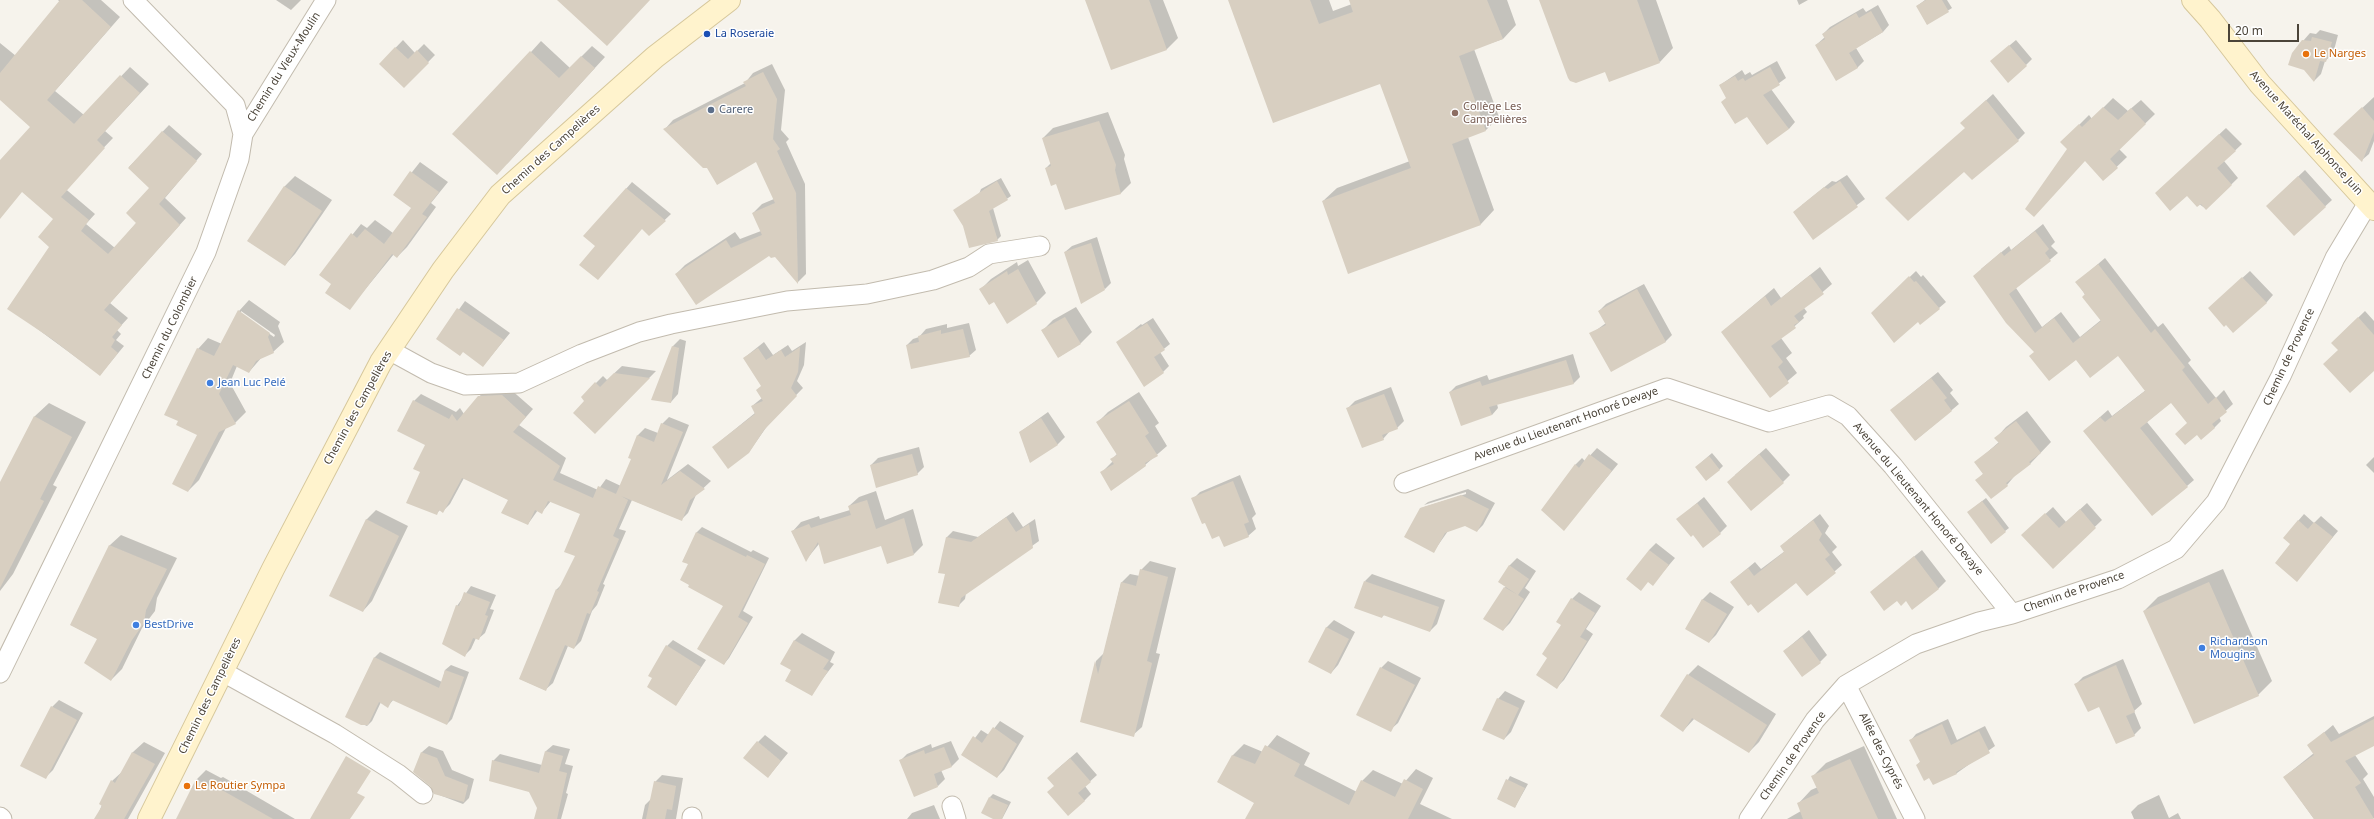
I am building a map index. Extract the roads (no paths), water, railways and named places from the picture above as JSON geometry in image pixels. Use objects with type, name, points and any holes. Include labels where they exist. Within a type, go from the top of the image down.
[{"type":"main road","name":"Chemin des Campelières","points":[[149,819],[273,569],[389,350],[444,270],[500,195],[655,57],[729,0]]},
{"type":"main road","name":"Avenue Maréchal Alphonse Juin","points":[[2193,0],[2210,19],[2260,84],[2371,206]]},
{"type":"street","name":"Chemin du Colombier","points":[[0,673],[206,252],[239,160],[243,134],[235,105],[133,0]]},
{"type":"street","name":"Chemin du Vieux-Moulin","points":[[243,134],[326,0]]},
{"type":"street","name":"Chemin de Provence","points":[[1749,819],[1815,720],[1846,685],[1916,644],[1978,622],[2012,614],[2118,579],[2176,549],[2196,528],[2219,496],[2282,376],[2335,258],[2371,206]]},
{"type":"street","points":[[389,350],[430,373],[465,385],[519,383],[582,354],[639,332],[671,324],[787,301],[868,294],[934,280],[969,267],[989,254],[1040,246]]},
{"type":"street","name":"Avenue du Lieutenant Honoré Devaye","points":[[1404,483],[1667,388],[1770,422],[1829,405],[1848,416],[1888,461],[2012,614]]},
{"type":"street","points":[[223,672],[335,734],[398,774],[423,794]]},
{"type":"street","name":"Allée des Cyprés","points":[[1846,685],[1915,819]]},
{"type":"place","name":"La Roseraie","points":[[707,34]]},
{"type":"place","name":"Le Narges","points":[[2306,54]]},
{"type":"place","name":"Carere","points":[[711,110]]},
{"type":"place","name":"Collège Les Campelières","points":[[1455,113]]},
{"type":"place","name":"Jean Luc Pelé","points":[[210,383]]},
{"type":"place","name":"BestDrive","points":[[136,625]]},
{"type":"place","name":"Richardson Mougins","points":[[2202,648]]},
{"type":"place","name":"Le Routier Sympa","points":[[187,786]]}]
